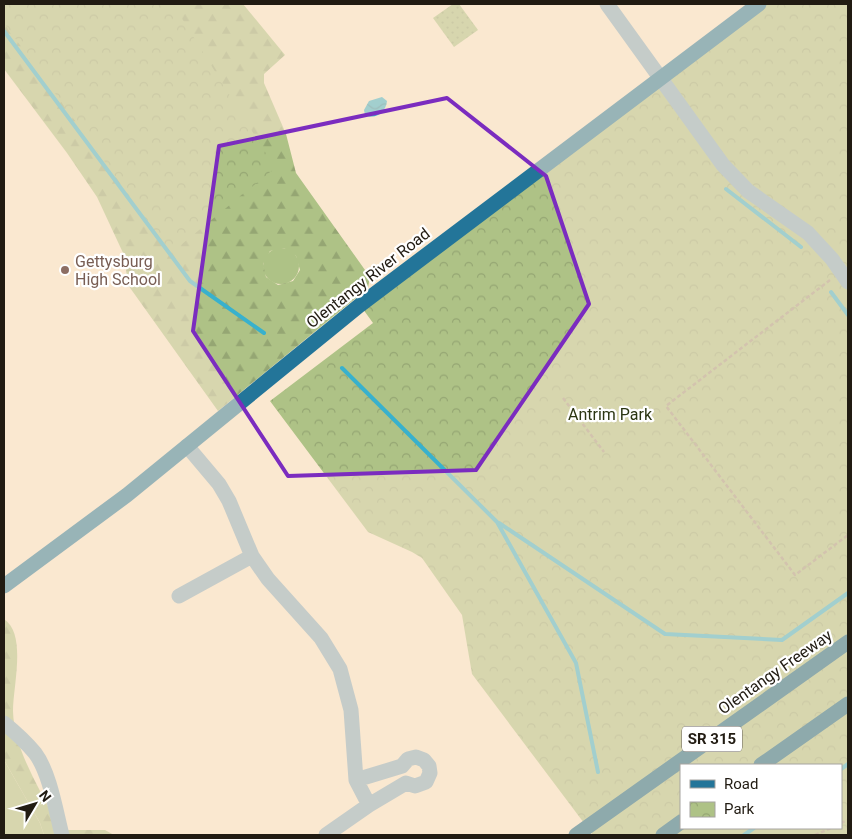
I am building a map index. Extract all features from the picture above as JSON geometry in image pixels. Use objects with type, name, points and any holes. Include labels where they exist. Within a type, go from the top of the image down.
[{"type":"highway","name":"Olentangy Freeway","points":[[576,835],[848,642]]},
{"type":"highway","name":"SR 315","points":[[762,764],[848,704]]},
{"type":"highway","points":[[663,835],[680,823]]},
{"type":"main road","name":"Olentangy River Road","points":[[4,586],[127,495],[360,305],[759,4]]},
{"type":"street","points":[[607,4],[723,165],[748,191],[808,233],[832,258],[845,277]]},
{"type":"street","points":[[186,446],[219,484],[229,501],[252,556],[268,579],[321,638],[340,669],[351,710],[356,780],[369,805]]},
{"type":"street","points":[[179,596],[252,556]]},
{"type":"street","points":[[4,723],[36,754],[51,791],[62,835]]},
{"type":"street","points":[[326,835],[369,805],[406,783],[415,786],[426,782],[430,773],[429,766],[424,760],[416,757],[408,759],[402,766],[356,780]]},
{"type":"path","points":[[845,277],[666,406],[795,575],[848,535]]},
{"type":"path","points":[[563,398],[604,452]]},
{"type":"path","points":[[814,835],[829,829]]},
{"type":"highlighted area","points":[[447,98],[546,176],[589,304],[476,470],[288,476],[193,331],[219,146]]},
{"type":"green space","points":[[4,4],[243,4],[285,55],[264,74],[264,83],[286,134],[296,173],[370,277],[368,288],[218,411],[128,285],[124,255],[97,197],[67,153],[4,69]],"holes":[[[284,248],[296,256],[300,270],[293,281],[278,285],[266,277],[263,264],[270,251]]]},
{"type":"green space","points":[[4,4],[173,4],[275,168],[171,253],[4,23]]},
{"type":"green space","points":[[453,4],[459,4],[478,30],[454,47],[433,18]]},
{"type":"green space","name":"Antrim Park","points":[[759,4],[848,4],[848,835],[593,835],[472,674],[462,615],[422,558],[368,532],[270,401],[373,323],[360,305]]},
{"type":"green space","points":[[281,248],[294,253],[299,266],[294,279],[281,284],[268,279],[263,266],[268,253]]},
{"type":"green space","points":[[4,619],[11,626],[17,648],[13,711],[14,725],[28,768],[55,821],[63,830],[105,830],[114,835],[44,835],[40,823],[4,760]]},
{"type":"green space","points":[[4,760],[40,823],[44,835],[4,835]]},
{"type":"water","points":[[382,97],[387,101],[385,109],[377,116],[365,115],[364,110],[369,101]]},
{"type":"waterway","points":[[4,31],[190,281],[264,333]]},
{"type":"waterway","points":[[726,189],[801,247]]},
{"type":"waterway","points":[[831,292],[848,315]]},
{"type":"waterway","points":[[342,368],[497,522],[576,663],[598,772]]},
{"type":"waterway","points":[[499,523],[665,634],[782,640],[848,593]]},
{"type":"waterway","points":[[842,768],[848,764]]},
{"type":"waterway","points":[[744,835],[753,829]]},
{"type":"place","name":"Gettysburg High School","points":[[65,270]]}]
